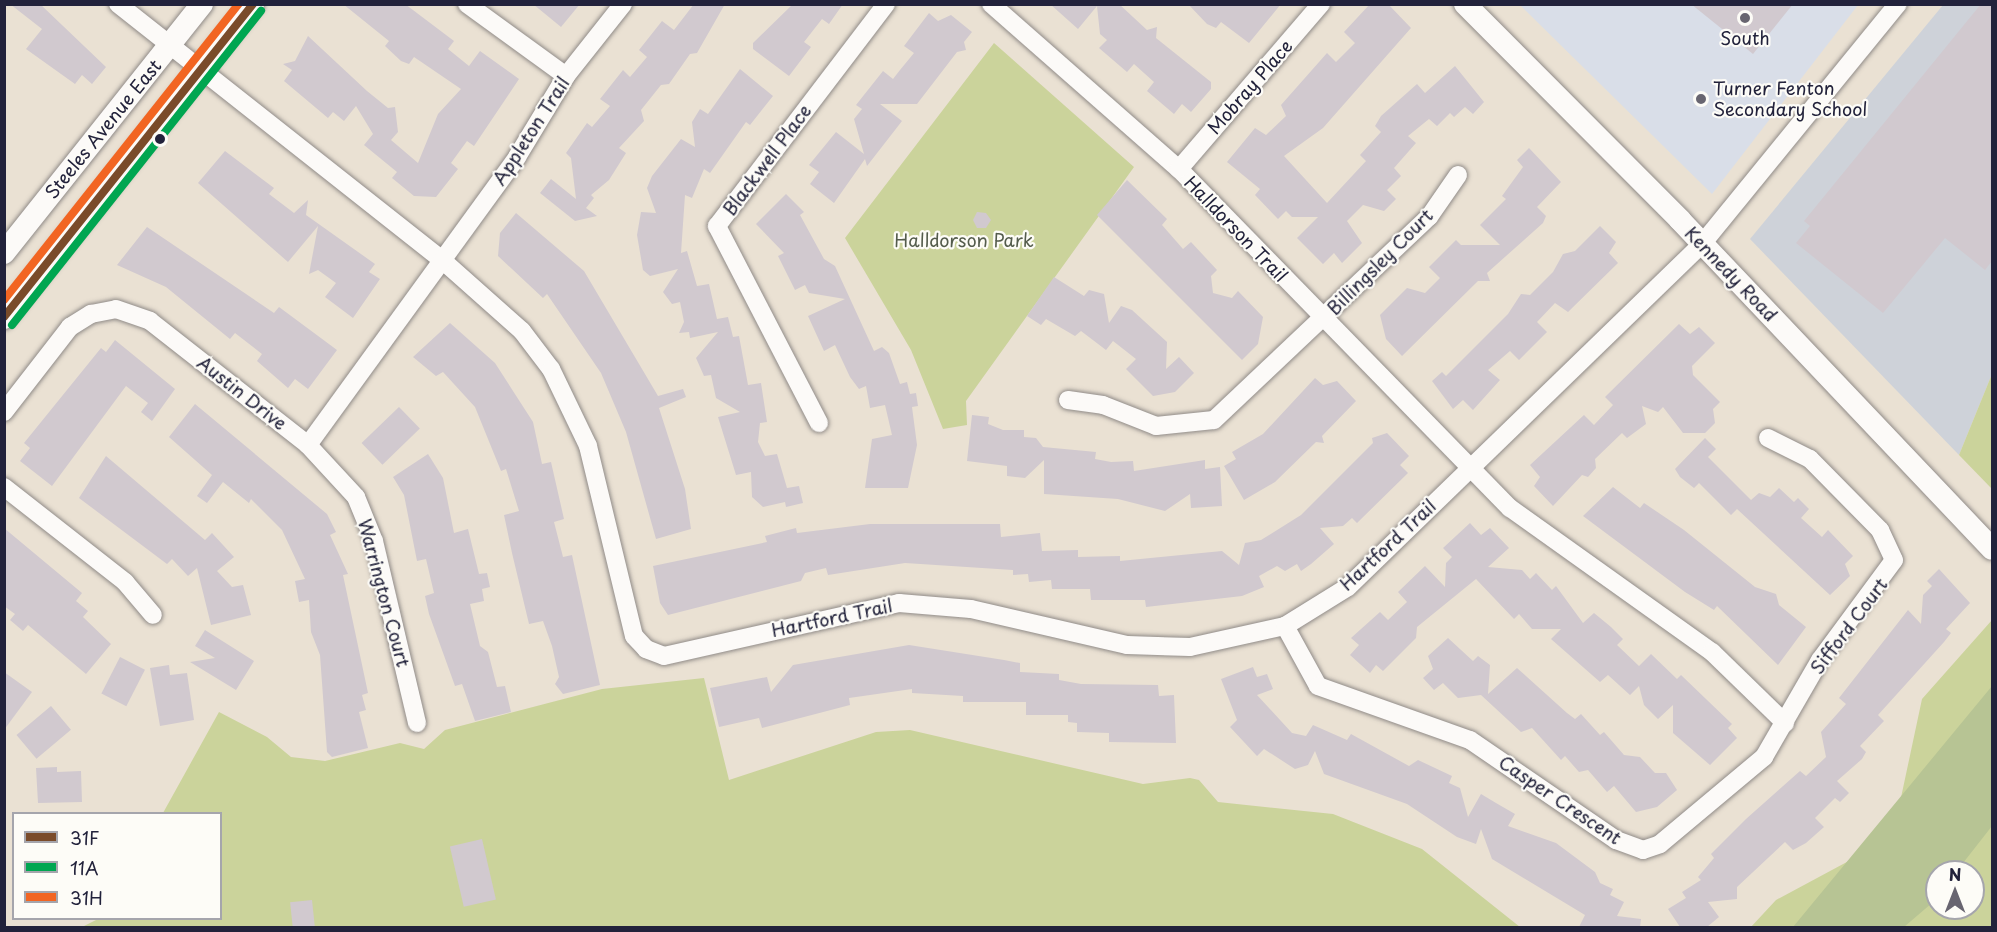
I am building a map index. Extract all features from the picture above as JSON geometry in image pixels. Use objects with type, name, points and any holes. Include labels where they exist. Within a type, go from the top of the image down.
[{"type":"main road","name":"Steeles Avenue East","points":[[4,253],[202,4]]},
{"type":"main road","name":"Steeles Avenue East","points":[[4,318],[253,4]]},
{"type":"main road","name":"Kennedy Road","points":[[1465,4],[1702,244],[1992,549]]},
{"type":"street","name":"Hartford Trail","points":[[118,4],[441,260],[522,331],[574,411],[634,636],[654,654],[688,654],[795,623],[899,603],[971,609],[1127,645],[1190,646],[1285,626],[1348,586],[1702,244],[1898,4]]},
{"type":"street","points":[[467,4],[566,76]]},
{"type":"street","name":"Appleton Trail","points":[[441,260],[517,157],[566,76],[623,4]]},
{"type":"street","name":"Blackwell Place","points":[[819,423],[717,226],[886,4]]},
{"type":"street","name":"Halldorson Trail","points":[[991,4],[1179,170],[1469,468]]},
{"type":"street","name":"Mobray Place","points":[[1179,170],[1321,4]]},
{"type":"street","name":"Billingsley Court","points":[[1068,400],[1103,405],[1156,426],[1205,424],[1224,414],[1429,217],[1458,175]]},
{"type":"street","points":[[308,445],[441,260]]},
{"type":"street","name":"Austin Drive","points":[[4,412],[70,327],[91,314],[116,309],[150,321],[308,445]]},
{"type":"street","name":"Sifford Court","points":[[1768,438],[1810,459],[1880,530],[1894,560],[1820,660],[1785,723]]},
{"type":"street","name":"Warrington Court","points":[[308,445],[345,482],[363,513],[417,723]]},
{"type":"street","points":[[1469,468],[1543,535],[1712,652],[1785,723]]},
{"type":"street","points":[[4,487],[125,582],[153,615]]},
{"type":"street","name":"Casper Crescent","points":[[1285,626],[1318,686],[1470,740],[1637,849],[1660,844],[1764,757],[1785,723]]},
{"type":"shaded area","name":"Turner Fenton Secondary School","points":[[1520,5],[1858,5],[1712,194]]},
{"type":"shaded area","points":[[1943,5],[1992,5],[1992,374],[1959,455],[1750,239]]},
{"type":"green space","name":"Halldorson Park","points":[[994,43],[1134,167],[966,401],[967,425],[943,429],[911,350],[845,238]]},
{"type":"green space","points":[[1992,374],[1992,489],[1959,455]]},
{"type":"green space","points":[[1992,620],[1992,927],[1750,928],[1776,900],[1858,856],[1899,807],[1922,699]]},
{"type":"green space","points":[[704,678],[729,780],[876,732],[910,730],[1143,784],[1190,778],[1199,780],[1218,802],[1333,814],[1422,849],[1520,927],[80,928],[96,920],[222,920],[222,812],[164,812],[219,712],[267,737],[291,757],[325,761],[400,743],[424,749],[445,730],[602,689]]},
{"type":"green space","points":[[1992,686],[1992,826],[1965,860],[1925,860],[1925,909],[1904,927],[1793,927]]},
{"type":"building","points":[[10,4],[40,4],[106,67],[92,84],[82,75],[75,84],[26,49],[42,29]]},
{"type":"building","points":[[343,4],[405,4],[454,41],[448,49],[469,66],[480,51],[519,79],[474,146],[467,141],[451,163],[458,169],[436,197],[414,196],[392,178],[397,172],[364,145],[373,134],[356,106],[344,121],[333,112],[328,118],[284,81],[292,70],[283,64],[295,61],[308,36],[367,91],[388,108],[395,107],[398,132],[391,140],[418,163],[438,114],[461,89],[414,57],[409,64],[401,61],[385,46],[389,41]]},
{"type":"building","points":[[533,4],[580,4],[561,27]]},
{"type":"building","points":[[694,4],[725,4],[697,53],[690,54],[669,84],[661,85],[641,110],[644,121],[619,148],[626,153],[609,180],[591,195],[594,198],[586,208],[597,216],[575,221],[540,193],[551,179],[576,199],[571,158],[566,153],[587,123],[592,127],[610,106],[600,99],[623,70],[630,77],[647,57],[639,50],[662,21],[674,30]]},
{"type":"building","points":[[793,4],[843,4],[829,24],[822,19],[804,42],[811,47],[789,76],[753,49],[753,43]]},
{"type":"building","points":[[1050,4],[1119,4],[1147,30],[1157,27],[1156,38],[1211,82],[1211,89],[1191,112],[1182,104],[1174,114],[1147,91],[1154,82],[1134,64],[1127,72],[1099,48],[1107,40],[1100,34],[1097,6],[1078,29]]},
{"type":"building","points":[[1188,4],[1281,4],[1249,43],[1221,22],[1216,28],[1207,24]]},
{"type":"building","points":[[1370,4],[1388,4],[1411,28],[1323,128],[1284,156],[1327,203],[1366,161],[1360,155],[1381,132],[1375,126],[1381,116],[1417,84],[1425,93],[1455,66],[1484,102],[1473,114],[1465,107],[1454,117],[1450,113],[1437,126],[1429,119],[1408,136],[1416,143],[1394,168],[1401,176],[1387,190],[1396,199],[1384,211],[1363,205],[1347,221],[1362,243],[1342,263],[1334,253],[1323,264],[1297,238],[1318,217],[1292,217],[1286,211],[1278,219],[1255,195],[1260,189],[1227,162],[1255,128],[1266,135],[1286,116],[1281,105],[1327,53],[1336,62],[1355,43],[1344,32]]},
{"type":"building","name":"South","points":[[1691,4],[1793,4],[1753,54]]},
{"type":"building","points":[[1981,4],[1992,4],[1992,261],[1985,270],[1945,238],[1883,313],[1796,243],[1810,226],[1804,221]]},
{"type":"building","points":[[929,13],[938,21],[951,15],[972,32],[964,42],[966,50],[957,52],[917,104],[880,104],[902,121],[867,166],[865,159],[834,203],[810,184],[819,172],[809,165],[836,132],[864,154],[854,119],[862,109],[856,105],[883,71],[893,79],[914,53],[904,46]]},
{"type":"building","points":[[740,69],[773,96],[750,125],[746,122],[710,173],[704,169],[692,198],[685,195],[681,253],[687,251],[697,286],[709,284],[717,319],[728,317],[733,337],[739,336],[748,385],[761,383],[767,422],[760,423],[758,442],[765,456],[777,454],[787,488],[799,486],[803,503],[786,507],[785,502],[763,507],[752,497],[751,472],[736,475],[718,417],[740,412],[716,398],[711,375],[704,376],[696,358],[718,332],[690,338],[689,332],[679,333],[684,322],[680,302],[672,304],[663,292],[678,269],[650,276],[643,270],[637,235],[641,212],[656,213],[647,188],[652,176],[681,139],[695,147],[692,122],[700,109],[708,114]]},
{"type":"building","points":[[1529,148],[1561,182],[1537,207],[1546,216],[1543,223],[1487,273],[1490,281],[1478,281],[1402,356],[1386,339],[1380,315],[1407,288],[1425,293],[1440,278],[1429,267],[1456,240],[1461,245],[1500,245],[1480,225],[1506,199],[1502,196],[1523,167],[1517,160]]},
{"type":"building","points":[[225,151],[274,188],[269,194],[294,213],[308,200],[306,215],[375,264],[369,272],[380,279],[353,318],[325,297],[336,283],[318,270],[309,274],[318,226],[288,262],[198,183]]},
{"type":"building","points":[[1127,180],[1167,219],[1162,225],[1183,249],[1191,242],[1217,270],[1211,276],[1213,293],[1232,298],[1238,291],[1263,317],[1258,344],[1242,360],[1097,215]]},
{"type":"building","points":[[786,194],[804,212],[800,215],[824,259],[835,266],[874,351],[882,347],[889,353],[900,384],[907,382],[910,394],[916,393],[918,406],[912,407],[917,445],[908,488],[865,488],[872,439],[892,435],[885,405],[870,408],[866,386],[859,389],[850,377],[835,345],[824,351],[808,316],[845,299],[809,293],[805,285],[795,290],[778,256],[784,253],[756,224]]},
{"type":"building","points":[[977,212],[986,213],[991,220],[986,228],[977,228],[973,220]]},
{"type":"building","points":[[516,213],[584,271],[658,396],[683,389],[686,397],[659,408],[685,489],[691,529],[656,539],[626,432],[601,373],[547,294],[543,298],[498,256],[500,233]]},
{"type":"building","points":[[1600,226],[1616,242],[1609,253],[1618,263],[1568,312],[1555,303],[1537,322],[1547,332],[1519,360],[1510,351],[1488,370],[1500,380],[1473,410],[1463,400],[1453,409],[1432,381],[1442,372],[1446,376],[1508,314],[1521,294],[1530,295],[1553,272],[1563,254],[1575,251]]},
{"type":"building","points":[[147,227],[274,313],[279,307],[337,350],[308,389],[295,379],[288,388],[257,361],[262,354],[235,333],[230,339],[166,287],[117,265]]},
{"type":"building","points":[[1054,277],[1084,296],[1089,290],[1104,294],[1109,323],[1121,306],[1132,310],[1167,342],[1166,369],[1179,357],[1194,373],[1175,392],[1153,396],[1126,369],[1136,359],[1113,341],[1106,350],[1081,331],[1075,336],[1046,319],[1041,325],[1027,316]]},
{"type":"building","points":[[450,323],[495,363],[533,422],[542,464],[551,462],[564,519],[554,522],[563,557],[572,555],[600,685],[563,694],[555,684],[559,677],[552,646],[543,621],[529,624],[512,553],[504,515],[519,511],[506,469],[501,471],[475,407],[443,372],[436,376],[413,357]]},
{"type":"building","points":[[1679,324],[1690,334],[1699,327],[1715,343],[1692,366],[1693,375],[1720,402],[1713,409],[1715,423],[1705,433],[1683,433],[1663,407],[1658,412],[1642,406],[1646,424],[1627,438],[1622,433],[1595,459],[1596,468],[1588,477],[1582,475],[1553,506],[1534,486],[1540,477],[1530,465],[1584,415],[1594,425],[1613,405],[1605,397]]},
{"type":"building","points":[[115,340],[175,389],[152,421],[141,412],[148,403],[126,386],[52,486],[20,461],[30,448],[24,443],[101,348],[106,352]]},
{"type":"building","points":[[1315,378],[1323,385],[1337,381],[1356,401],[1322,436],[1324,443],[1316,442],[1275,482],[1244,500],[1224,466],[1236,459],[1232,452],[1263,434]]},
{"type":"building","points":[[195,404],[327,514],[336,532],[330,535],[348,574],[343,575],[368,693],[362,695],[366,710],[359,712],[368,748],[332,757],[327,752],[320,655],[311,632],[309,600],[299,602],[295,581],[305,579],[282,530],[251,499],[249,503],[223,482],[207,503],[197,496],[212,475],[169,437]]},
{"type":"building","points":[[399,407],[420,429],[382,465],[362,443]]},
{"type":"building","points":[[972,415],[989,417],[988,424],[1003,430],[1024,430],[1024,437],[1036,438],[1043,447],[1096,452],[1095,459],[1111,462],[1133,461],[1134,471],[1205,460],[1205,469],[1220,467],[1222,506],[1191,508],[1190,494],[1165,511],[1118,499],[1044,494],[1044,460],[1025,478],[1007,476],[1007,466],[967,461]]},
{"type":"building","points":[[1387,433],[1409,456],[1400,465],[1408,473],[1357,523],[1352,518],[1343,526],[1320,528],[1334,544],[1311,564],[1301,571],[1297,564],[1285,571],[1277,566],[1259,576],[1264,587],[1242,596],[1146,607],[1145,600],[1091,600],[1090,589],[1052,589],[1051,580],[1029,582],[1028,574],[1013,575],[1013,570],[905,563],[828,575],[826,568],[805,573],[801,581],[668,615],[660,603],[653,566],[767,542],[765,536],[796,528],[797,533],[870,524],[1000,524],[1001,537],[1040,533],[1042,551],[1078,550],[1078,557],[1120,556],[1120,561],[1222,551],[1239,565],[1245,543],[1261,540],[1301,515],[1373,443],[1372,438]]},
{"type":"building","points":[[1705,438],[1716,449],[1708,457],[1751,500],[1759,493],[1770,497],[1779,488],[1794,502],[1798,498],[1809,509],[1801,518],[1822,537],[1828,530],[1853,556],[1845,564],[1850,576],[1830,595],[1737,509],[1731,515],[1699,483],[1694,488],[1680,477],[1675,469]]},
{"type":"building","points":[[428,454],[443,478],[454,533],[468,529],[479,574],[487,573],[490,587],[482,589],[484,601],[470,604],[480,646],[488,652],[497,687],[505,686],[511,712],[475,721],[462,684],[455,686],[429,614],[425,596],[434,593],[426,559],[417,561],[404,495],[393,477]]},
{"type":"building","points":[[106,456],[205,540],[212,533],[234,557],[217,571],[232,587],[243,585],[251,615],[211,625],[197,568],[188,576],[172,559],[167,564],[79,498]]},
{"type":"building","points":[[1613,487],[1640,508],[1644,503],[1684,530],[1755,587],[1776,594],[1779,605],[1806,627],[1778,665],[1717,606],[1714,610],[1685,592],[1583,516]]},
{"type":"building","points":[[1470,523],[1481,535],[1490,528],[1509,548],[1488,567],[1522,570],[1530,579],[1536,573],[1552,590],[1556,586],[1583,623],[1594,613],[1611,627],[1623,639],[1617,645],[1639,666],[1651,654],[1677,679],[1681,675],[1732,724],[1728,728],[1737,738],[1710,765],[1673,733],[1673,705],[1658,719],[1644,705],[1639,686],[1630,695],[1608,675],[1600,682],[1551,639],[1561,629],[1532,629],[1519,614],[1514,619],[1476,579],[1417,627],[1416,638],[1383,671],[1376,665],[1370,673],[1350,655],[1359,645],[1351,638],[1380,612],[1388,620],[1407,602],[1398,592],[1425,566],[1445,587],[1446,563],[1452,557],[1443,548]]},
{"type":"building","points":[[4,528],[82,593],[76,601],[88,611],[83,617],[111,644],[86,674],[28,625],[23,631],[10,620],[15,614],[4,606]]},
{"type":"building","points":[[1939,569],[1970,603],[1946,629],[1951,633],[1944,642],[1878,715],[1884,721],[1860,746],[1866,752],[1862,759],[1837,781],[1849,793],[1840,802],[1835,798],[1815,818],[1824,827],[1806,843],[1793,850],[1785,842],[1737,887],[1737,899],[1708,902],[1719,917],[1707,927],[1680,927],[1668,909],[1686,898],[1682,892],[1701,880],[1698,877],[1714,858],[1711,854],[1746,819],[1800,771],[1806,776],[1826,757],[1821,732],[1846,704],[1839,698],[1908,610],[1921,624],[1923,595],[1932,586],[1927,581]]},
{"type":"building","points":[[205,630],[254,661],[236,690],[190,662],[215,658],[195,646]]},
{"type":"building","points":[[1448,638],[1473,661],[1478,656],[1490,665],[1488,694],[1517,668],[1575,719],[1581,714],[1600,735],[1604,732],[1624,755],[1640,757],[1655,773],[1666,773],[1677,790],[1657,807],[1636,812],[1614,786],[1607,792],[1588,770],[1579,772],[1565,756],[1561,760],[1532,728],[1521,732],[1481,695],[1458,698],[1443,683],[1434,690],[1423,678],[1433,669],[1428,656]]},
{"type":"building","points":[[909,645],[1020,663],[1020,672],[1059,674],[1059,680],[1081,684],[1158,685],[1159,696],[1174,695],[1176,743],[1109,742],[1109,733],[1077,732],[1077,723],[1068,722],[1068,715],[1026,715],[1026,702],[963,702],[963,696],[912,693],[912,689],[849,698],[850,705],[762,728],[759,718],[719,727],[710,688],[767,677],[771,692],[793,665]]},
{"type":"building","points":[[120,657],[145,670],[126,706],[101,694]]},
{"type":"building","points":[[169,665],[170,675],[187,673],[194,720],[160,726],[150,668]]},
{"type":"building","points":[[1253,667],[1257,677],[1267,674],[1273,689],[1257,695],[1292,733],[1306,736],[1313,725],[1347,740],[1351,734],[1409,766],[1418,760],[1452,776],[1449,783],[1460,788],[1468,817],[1481,794],[1515,814],[1508,826],[1556,843],[1595,872],[1600,883],[1613,889],[1610,895],[1624,902],[1617,916],[1641,919],[1640,927],[1579,927],[1585,915],[1492,859],[1481,829],[1476,844],[1457,837],[1407,804],[1324,774],[1315,751],[1308,765],[1295,769],[1264,749],[1257,756],[1230,727],[1237,720],[1221,679]]},
{"type":"building","points":[[4,672],[32,692],[4,730]]},
{"type":"building","points":[[51,706],[71,730],[36,759],[17,735]]},
{"type":"building","points":[[57,767],[57,772],[81,771],[82,802],[38,803],[36,768]]},
{"type":"building","points":[[482,839],[496,899],[464,907],[450,846]]},
{"type":"building","points":[[312,900],[315,927],[293,928],[290,902]]},
{"type":"transit line","name":"31H","points":[[4,300],[239,4]]},
{"type":"transit line","name":"31F","points":[[4,317],[253,4]]},
{"type":"transit line","name":"11A","points":[[12,325],[261,11]]},
{"type":"place","name":"South","points":[[1745,18]]},
{"type":"place","name":"Turner Fenton Secondary School","points":[[1701,99]]}]
